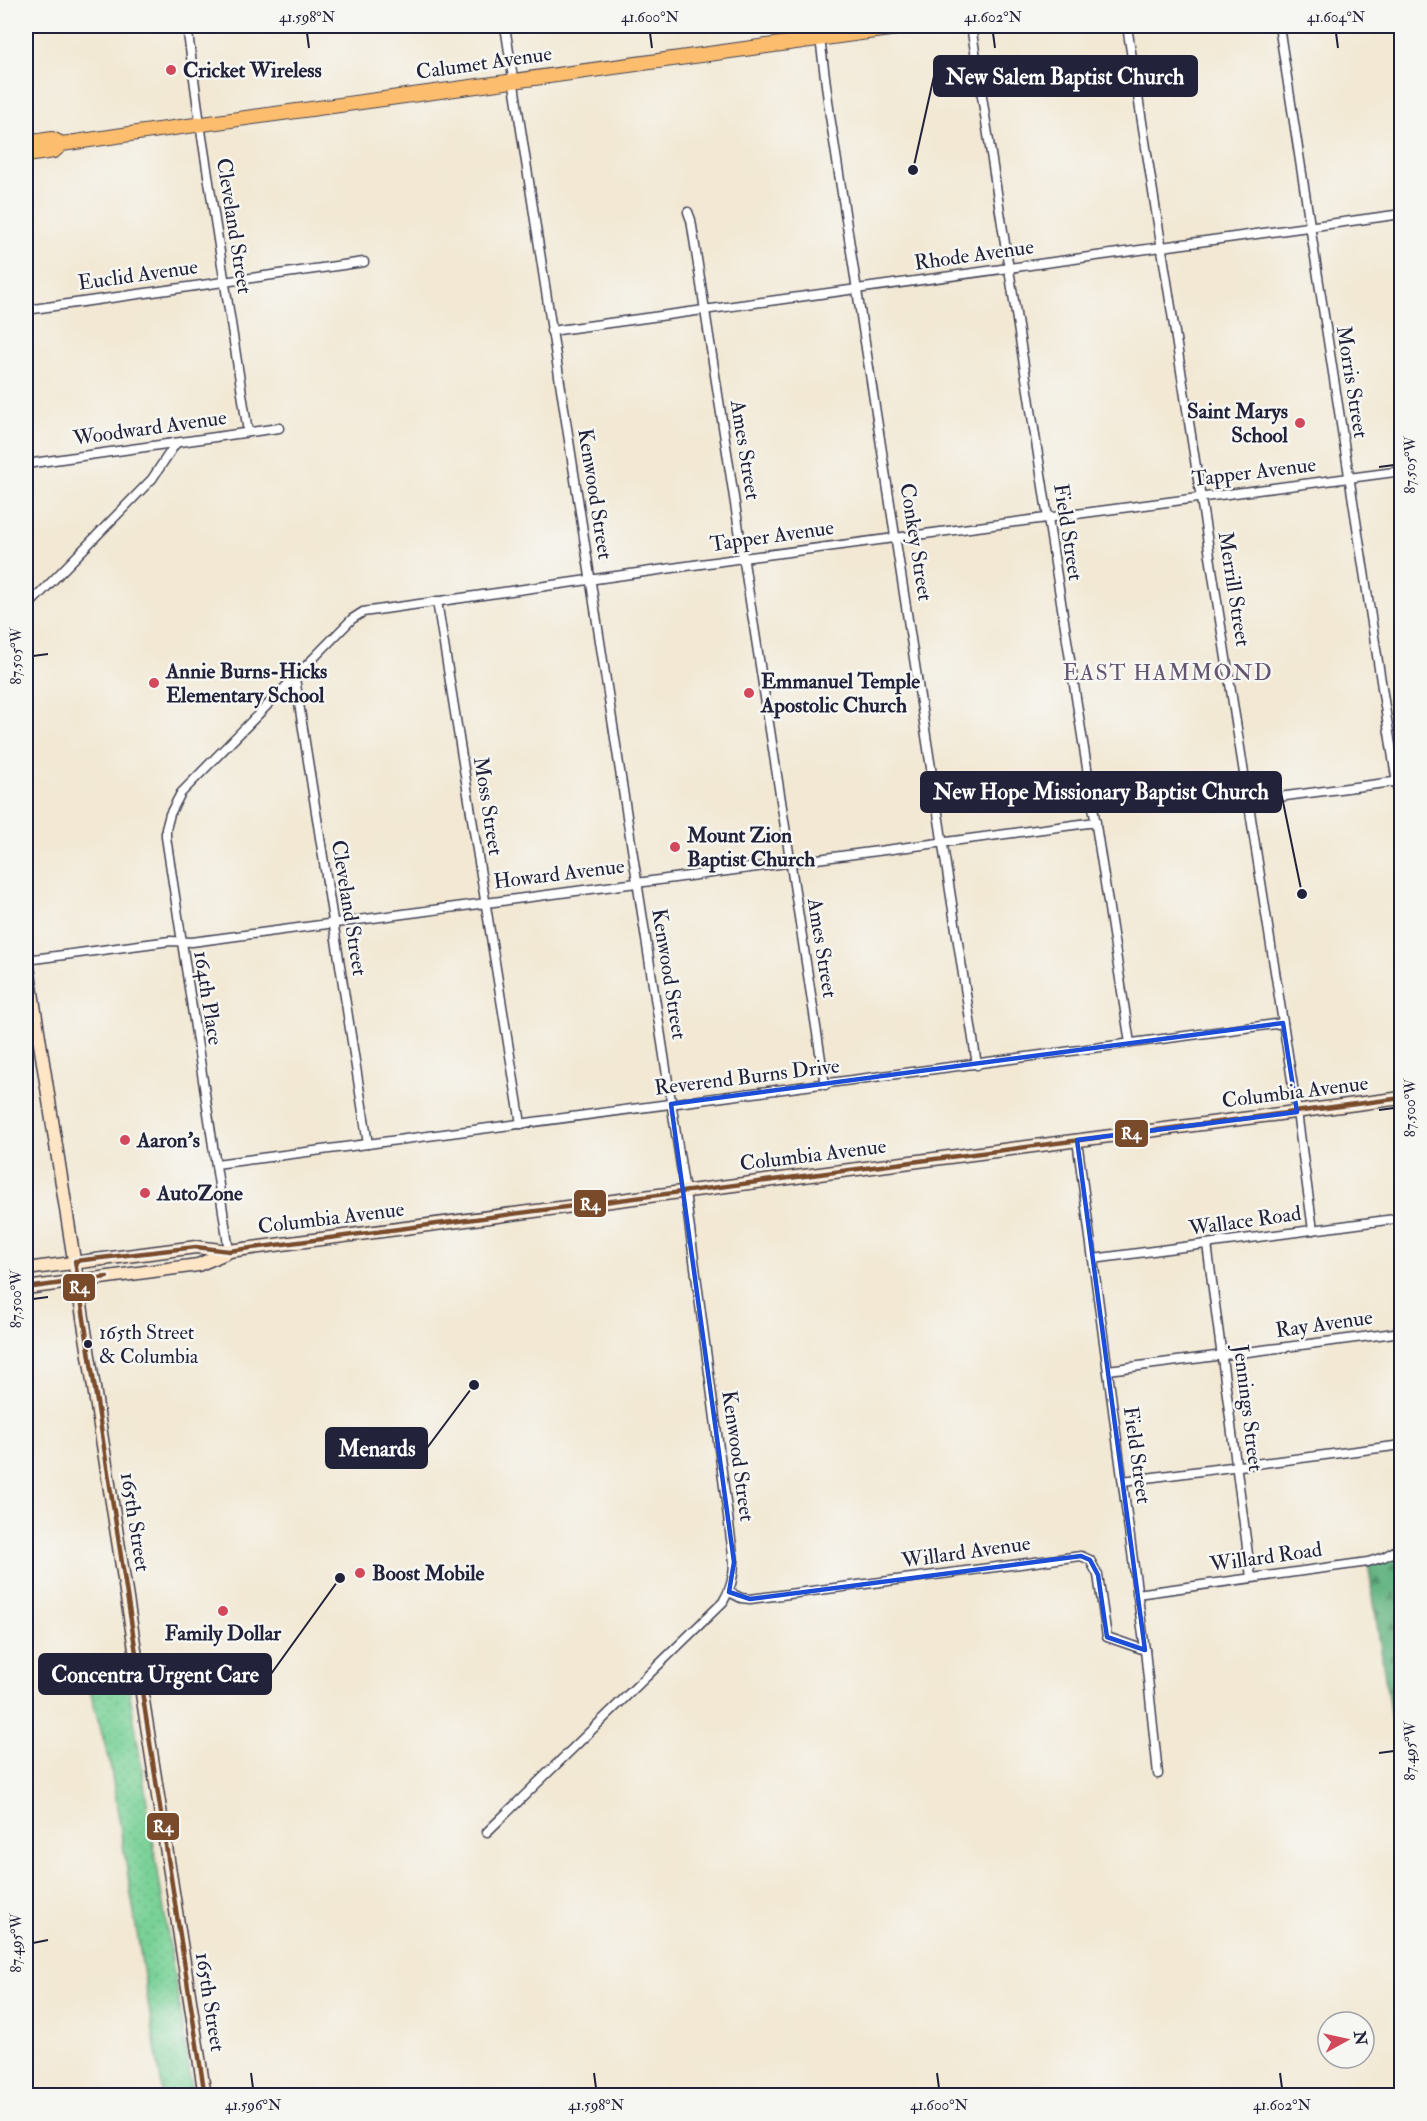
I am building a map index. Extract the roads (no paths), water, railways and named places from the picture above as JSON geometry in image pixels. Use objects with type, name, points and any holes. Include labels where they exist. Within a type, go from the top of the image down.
[{"type":"main road","name":"Calumet Avenue","points":[[26,155],[54,151],[62,144],[513,81],[820,32],[911,26]]},
{"type":"main road","name":"Calumet Avenue","points":[[26,143],[52,139],[62,144]]},
{"type":"street","name":"Cleveland Street","points":[[187,26],[248,432]]},
{"type":"street","name":"Kenwood Street","points":[[505,26],[685,1192],[734,1562],[734,1576],[729,1592]]},
{"type":"street","name":"Field Street","points":[[971,26],[1130,1043]]},
{"type":"street","name":"Merrill Street","points":[[1127,26],[1297,1112],[1313,1230]]},
{"type":"street","name":"Morris Street","points":[[1279,26],[1348,478],[1399,781],[1401,816]]},
{"type":"street","name":"Conkey Street","points":[[820,32],[857,289],[977,1065]]},
{"type":"street","name":"Ames Street","points":[[688,212],[692,220],[825,1085]]},
{"type":"street","name":"Rhode Avenue","points":[[551,331],[1401,214]]},
{"type":"street","name":"Euclid Avenue","points":[[26,310],[363,262]]},
{"type":"street","name":"Woodward Avenue","points":[[26,464],[279,428]]},
{"type":"street","points":[[26,608],[152,479],[176,443]]},
{"type":"street","name":"Tapper Avenue","points":[[209,765],[352,619],[363,612],[743,558],[1401,471]]},
{"type":"street","name":"Moss Street","points":[[437,601],[521,1124]]},
{"type":"street","name":"Cleveland Street","points":[[295,678],[368,1144]]},
{"type":"street","name":"164th Place","points":[[209,765],[181,793],[170,814],[166,829],[229,1251]]},
{"type":"street","points":[[1248,801],[1399,781]]},
{"type":"street","name":"Howard Avenue","points":[[26,957],[181,941],[192,942],[1096,822]]},
{"type":"street","name":"165th Street","points":[[26,957],[205,2096]]},
{"type":"street","name":"Reverend Burns Drive","points":[[216,1164],[1283,1023]]},
{"type":"street","name":"Columbia Avenue","points":[[26,1269],[196,1247],[229,1251],[1401,1098]]},
{"type":"street","name":"Field Street","points":[[1077,1140],[1145,1650],[1158,1774]]},
{"type":"street","name":"Wallace Road","points":[[1093,1259],[1401,1218]]},
{"type":"street","name":"Jennings Street","points":[[1208,1244],[1251,1577]]},
{"type":"street","name":"Columbia Avenue","points":[[26,1288],[198,1265],[229,1251]]},
{"type":"street","name":"Ray Avenue","points":[[1108,1370],[1401,1332]]},
{"type":"street","points":[[1123,1481],[1401,1445]]},
{"type":"street","name":"Willard Road","points":[[1137,1594],[1368,1562],[1400,1549]]},
{"type":"street","name":"Willard Avenue","points":[[729,1592],[741,1598],[750,1599],[1081,1556],[1090,1560],[1098,1575],[1107,1637],[1145,1650]]},
{"type":"street","points":[[487,1832],[723,1602],[729,1592]]},
{"type":"place","name":"Cricket Wireless","points":[[171,70]]},
{"type":"place","name":"New Salem Baptist Church","points":[[913,170]]},
{"type":"place","name":"Saint Marys School","points":[[1300,423]]},
{"type":"place","name":"Annie Burns-Hicks Elementary School","points":[[154,683]]},
{"type":"place","name":"Emmanuel Temple Apostolic Church","points":[[749,693]]},
{"type":"place","name":"Mount Zion Baptist Church","points":[[675,847]]},
{"type":"place","name":"New Hope Missionary Baptist Church","points":[[1302,894]]},
{"type":"place","name":"Aaron's","points":[[125,1140]]},
{"type":"place","name":"AutoZone","points":[[145,1193]]},
{"type":"place","name":"165th Street & Columbia","points":[[88,1344]]},
{"type":"place","name":"Menards","points":[[474,1385]]},
{"type":"place","name":"Boost Mobile","points":[[360,1573]]},
{"type":"place","name":"Concentra Urgent Care","points":[[340,1578]]},
{"type":"place","name":"Family Dollar","points":[[223,1611]]},
{"type":"district","name":"EAST HAMMOND","points":[[1168,673]]}]
